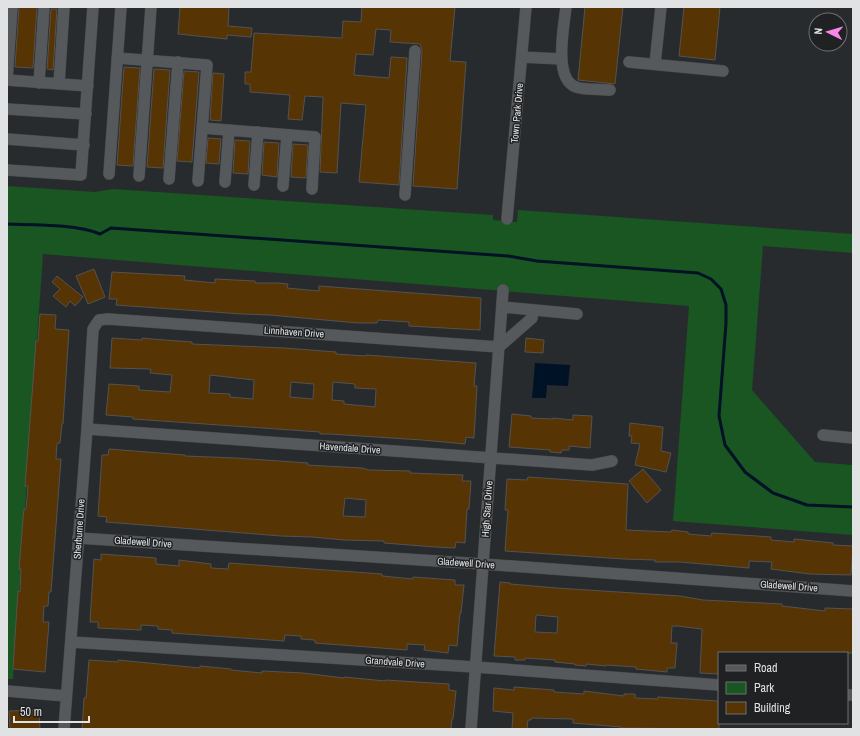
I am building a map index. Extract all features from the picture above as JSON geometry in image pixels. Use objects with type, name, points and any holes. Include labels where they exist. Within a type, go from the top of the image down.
[{"type":"street","points":[[12,7],[7,80],[88,86]]},
{"type":"street","points":[[39,83],[44,7]]},
{"type":"street","points":[[59,84],[64,7]]},
{"type":"street","points":[[7,170],[81,175],[93,7]]},
{"type":"street","points":[[109,174],[121,7]]},
{"type":"street","points":[[139,176],[151,7]]},
{"type":"street","name":"Town Park Drive","points":[[507,219],[526,7]]},
{"type":"street","points":[[566,7],[561,59],[563,73],[568,82],[576,87],[610,90]]},
{"type":"street","points":[[655,64],[661,7]]},
{"type":"street","points":[[405,195],[415,51]]},
{"type":"street","points":[[522,56],[561,59]]},
{"type":"street","points":[[117,58],[207,65],[198,181]]},
{"type":"street","points":[[169,178],[178,62]]},
{"type":"street","points":[[629,62],[723,71]]},
{"type":"street","points":[[7,110],[86,114]]},
{"type":"street","points":[[202,128],[315,137],[312,189]]},
{"type":"street","points":[[225,182],[229,130]]},
{"type":"street","points":[[254,184],[258,132]]},
{"type":"street","points":[[283,186],[287,135]]},
{"type":"street","points":[[7,140],[84,145]]},
{"type":"street","name":"High Star Drive","points":[[471,729],[503,290]]},
{"type":"street","points":[[502,307],[577,314]]},
{"type":"street","points":[[499,347],[532,318],[533,310]]},
{"type":"street","name":"Linnhaven Drive","points":[[93,329],[99,320],[108,318],[499,347]]},
{"type":"street","name":"Sherburne Drive","points":[[64,729],[87,429],[93,329]]},
{"type":"street","name":"Havendale Drive","points":[[87,429],[592,465],[612,462]]},
{"type":"street","points":[[823,436],[853,438]]},
{"type":"street","name":"Gladewell Drive","points":[[78,538],[483,564],[853,591]]},
{"type":"street","name":"Grandvale Drive","points":[[70,642],[475,667],[718,685]]},
{"type":"street","points":[[7,690],[66,696]]},
{"type":"green space","points":[[7,186],[95,192],[113,189],[493,215],[493,220],[517,222],[518,210],[853,234],[853,253],[763,246],[752,390],[815,462],[853,465],[853,535],[673,521],[689,306],[43,254],[13,679],[7,679]]},
{"type":"water","points":[[535,363],[570,365],[568,386],[547,385],[546,398],[532,398]]},
{"type":"building","points":[[19,7],[37,7],[33,68],[15,67]]},
{"type":"building","points":[[180,7],[229,7],[228,26],[252,28],[251,37],[227,35],[227,39],[178,34]]},
{"type":"building","points":[[362,7],[455,7],[450,61],[466,62],[457,189],[413,186],[422,51],[420,44],[390,42],[391,30],[376,29],[373,55],[356,54],[354,75],[389,78],[391,57],[407,58],[399,185],[359,182],[366,105],[341,103],[337,173],[320,172],[323,97],[305,96],[302,120],[288,119],[290,95],[250,92],[250,84],[245,84],[245,72],[251,72],[254,33],[342,38],[343,21],[361,22]]},
{"type":"building","points":[[585,7],[623,7],[615,84],[578,80]]},
{"type":"building","points":[[684,7],[720,7],[715,60],[679,56]]},
{"type":"building","points":[[51,9],[57,9],[53,70],[47,69]]},
{"type":"building","points":[[124,67],[140,68],[133,166],[117,165]]},
{"type":"building","points":[[154,69],[170,70],[163,168],[147,167]]},
{"type":"building","points":[[184,71],[199,72],[192,162],[177,161]]},
{"type":"building","points":[[213,73],[224,74],[221,121],[210,120]]},
{"type":"building","points":[[208,138],[221,139],[219,164],[206,163]]},
{"type":"building","points":[[235,140],[250,141],[248,174],[233,173]]},
{"type":"building","points":[[264,142],[279,143],[277,177],[262,175]]},
{"type":"building","points":[[293,144],[308,145],[306,178],[291,177]]},
{"type":"building","points":[[94,269],[105,297],[88,304],[76,276]]},
{"type":"building","points":[[112,272],[185,276],[184,280],[215,283],[215,279],[255,281],[255,283],[278,283],[288,284],[287,288],[319,291],[319,286],[481,298],[480,330],[409,326],[409,322],[378,320],[377,323],[358,323],[270,315],[116,305],[117,299],[109,299]]},
{"type":"building","points":[[57,276],[83,297],[75,306],[70,301],[66,307],[53,296],[60,289],[52,282]]},
{"type":"building","points":[[40,314],[56,315],[55,329],[69,330],[63,424],[60,443],[57,443],[56,459],[61,459],[51,592],[49,592],[48,606],[44,606],[43,622],[49,622],[45,672],[13,669],[18,591],[20,592],[21,569],[19,569],[23,519],[24,509],[26,509],[28,486],[25,486],[36,341],[38,341]]},
{"type":"building","points":[[112,338],[142,340],[142,338],[192,342],[192,344],[285,348],[336,352],[336,354],[476,363],[474,386],[477,386],[474,438],[466,437],[465,444],[133,419],[133,417],[106,415],[109,384],[139,386],[139,390],[170,392],[172,375],[150,373],[151,369],[110,368]],"holes":[[[210,375],[254,380],[253,399],[230,397],[230,394],[209,393]],[[291,382],[314,384],[313,399],[290,397]],[[333,382],[355,384],[355,388],[376,389],[375,407],[344,404],[344,401],[332,400]]]},
{"type":"building","points":[[526,338],[544,340],[543,353],[525,352]]},
{"type":"building","points":[[512,414],[531,416],[531,418],[573,420],[573,415],[592,416],[590,448],[569,446],[569,450],[562,450],[561,453],[550,452],[550,450],[509,447]]},
{"type":"building","points":[[630,423],[663,427],[661,451],[671,453],[666,472],[635,465],[640,444],[631,443],[632,436],[629,436]]},
{"type":"building","points":[[109,449],[185,456],[308,463],[307,465],[362,468],[369,470],[463,475],[462,481],[471,481],[469,509],[467,509],[465,543],[456,542],[455,548],[435,547],[384,543],[384,541],[281,536],[106,522],[107,517],[98,516],[102,455],[108,455]],"holes":[[[345,498],[366,500],[365,517],[343,516]]]},
{"type":"building","points":[[643,469],[661,490],[647,503],[629,481]]},
{"type":"building","points":[[528,477],[628,484],[626,530],[671,532],[672,530],[688,532],[688,534],[711,536],[712,533],[771,537],[771,540],[794,542],[794,539],[833,543],[833,545],[853,546],[851,575],[810,574],[771,569],[772,562],[749,561],[749,568],[680,562],[655,562],[655,560],[505,551],[508,510],[505,510],[507,479],[527,480]]},
{"type":"building","points":[[101,554],[156,558],[156,564],[179,566],[179,560],[211,564],[211,568],[228,569],[229,563],[382,574],[382,576],[413,579],[413,577],[455,580],[455,585],[464,585],[457,646],[449,645],[448,653],[424,650],[425,645],[407,644],[407,650],[315,643],[315,640],[301,639],[301,636],[285,635],[284,641],[172,633],[172,630],[158,629],[158,626],[141,625],[141,630],[98,628],[98,622],[90,622],[94,559],[101,560]]},
{"type":"building","points":[[500,582],[557,588],[680,596],[703,600],[782,604],[782,606],[825,611],[825,608],[853,609],[853,653],[718,652],[718,674],[700,673],[702,629],[677,626],[672,626],[671,643],[677,643],[675,668],[667,668],[667,672],[636,669],[636,667],[587,664],[586,666],[575,665],[555,662],[555,660],[525,658],[525,660],[515,660],[515,657],[494,656]],"holes":[[[536,615],[558,617],[557,633],[535,632]]]},
{"type":"building","points":[[89,660],[118,662],[118,660],[200,668],[200,666],[262,673],[262,671],[303,673],[344,678],[449,684],[449,690],[456,691],[453,719],[451,729],[82,729]]},
{"type":"building","points":[[514,687],[584,694],[584,691],[624,696],[624,694],[635,694],[635,698],[658,699],[658,697],[717,701],[719,729],[621,728],[573,723],[573,719],[532,718],[531,720],[528,720],[527,729],[512,729],[513,713],[493,711],[494,688],[514,690]]},
{"type":"building","points":[[39,710],[40,729],[10,729],[9,711]]},
{"type":"waterway","points":[[7,224],[79,228],[100,234],[111,228],[508,256],[537,261],[698,273],[711,279],[721,289],[726,305],[719,416],[725,445],[745,472],[773,493],[807,505],[853,507]]}]
